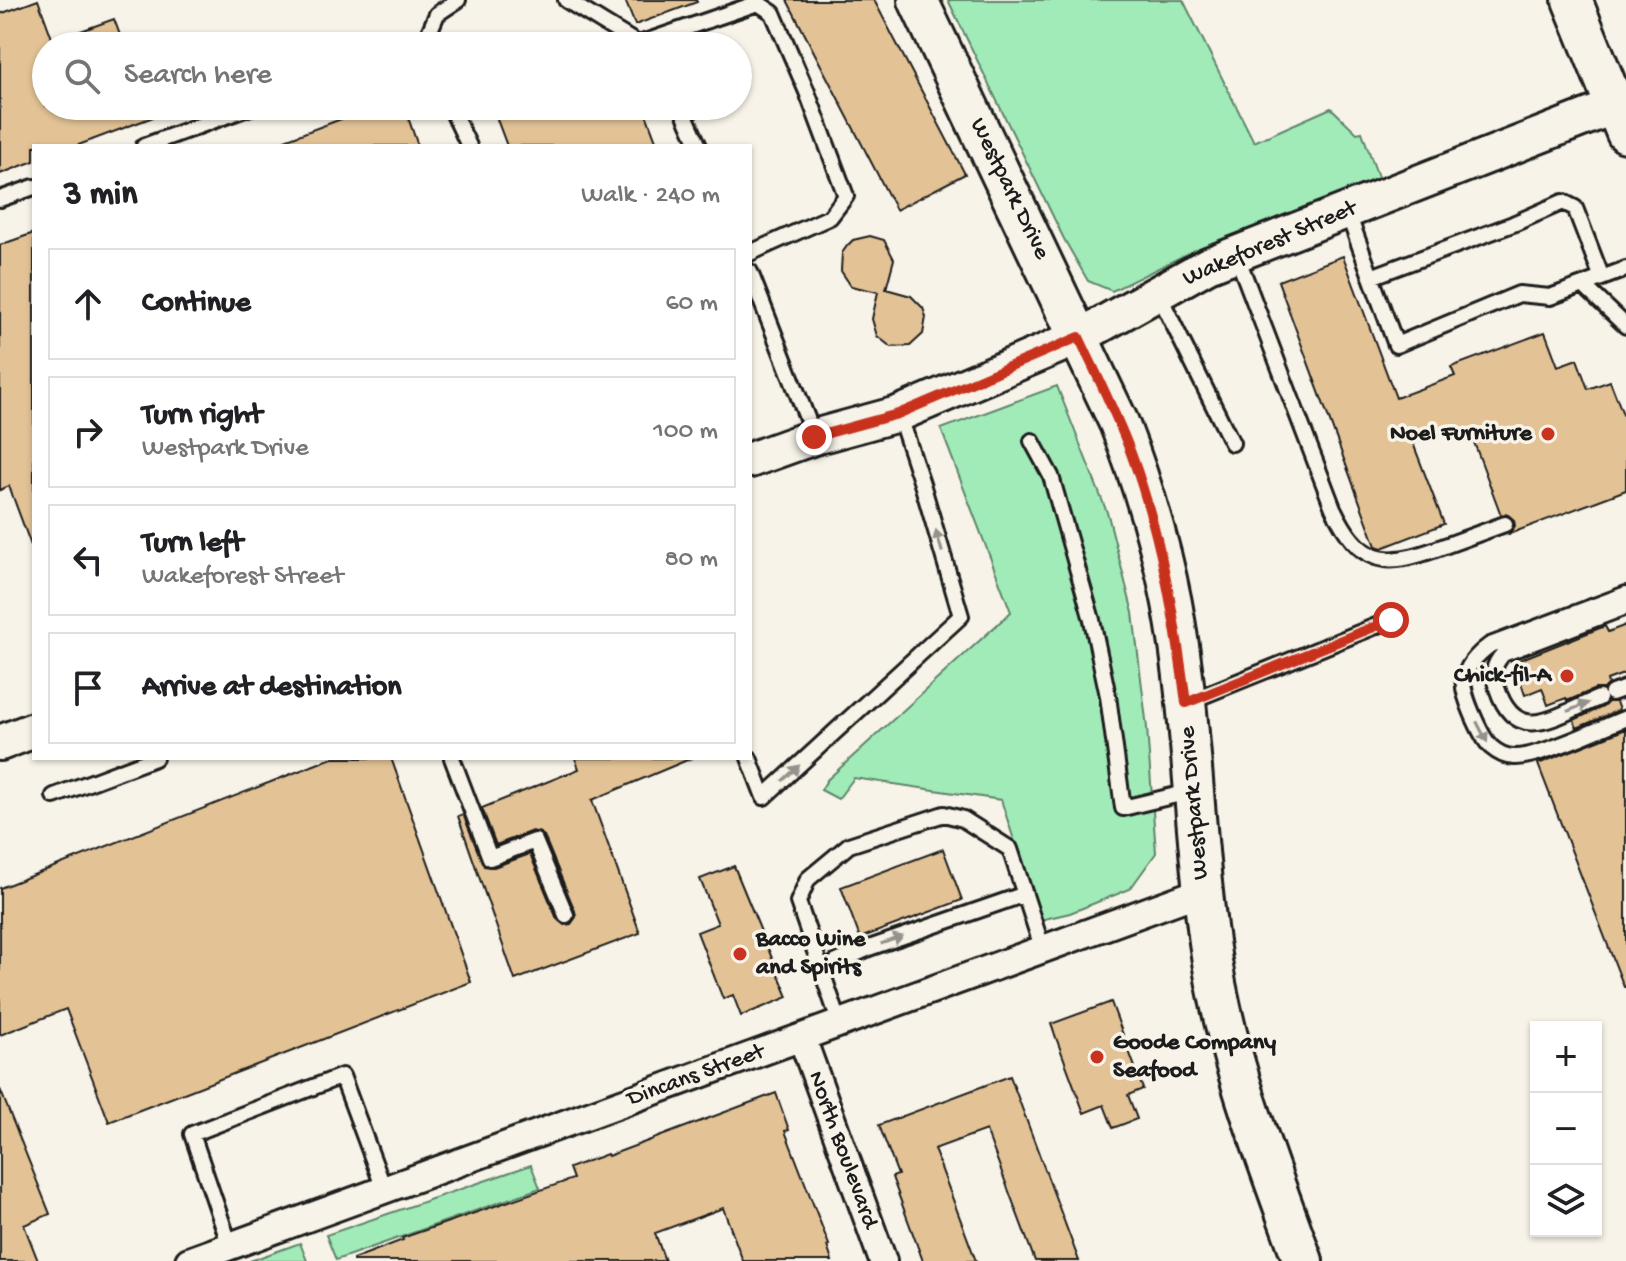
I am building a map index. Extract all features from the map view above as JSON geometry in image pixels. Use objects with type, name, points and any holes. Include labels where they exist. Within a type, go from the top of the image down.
[{"type":"main road","name":"Westpark Drive","points":[[918,0],[1119,423],[1154,526],[1173,606],[1186,703],[1202,891],[1213,968],[1234,1066],[1303,1261]]},
{"type":"main road","points":[[1572,0],[1621,120]]},
{"type":"street","name":"Wakeforest Street","points":[[752,459],[814,437],[898,414],[1079,337],[1208,265],[1236,254],[1347,211],[1621,120]]},
{"type":"street","points":[[0,743],[32,731]]},
{"type":"street","name":"Dincans Street","points":[[189,1261],[1202,891]]},
{"type":"street","name":"North Boulevard","points":[[802,1038],[883,1261]]},
{"type":"lane","points":[[428,32],[437,14],[458,0]]},
{"type":"lane","points":[[566,0],[619,32]]},
{"type":"lane","points":[[677,32],[758,3],[773,13],[846,196],[830,217],[752,252]]},
{"type":"lane","points":[[149,144],[215,120]]},
{"type":"lane","points":[[457,120],[468,144]]},
{"type":"lane","points":[[687,120],[698,144]]},
{"type":"lane","points":[[0,199],[32,188]]},
{"type":"lane","points":[[1371,277],[1563,202],[1575,208],[1602,278]]},
{"type":"lane","points":[[1347,211],[1396,345],[1519,294],[1550,297],[1626,269]]},
{"type":"lane","points":[[1236,254],[1333,508],[1353,541],[1373,556],[1402,560],[1505,524]]},
{"type":"lane","points":[[752,280],[814,437]]},
{"type":"lane","points":[[1583,285],[1626,326]]},
{"type":"lane","points":[[1158,293],[1232,443]]},
{"type":"lane","points":[[750,760],[764,797],[961,616],[898,414]]},
{"type":"lane","points":[[1032,441],[1051,476],[1092,620],[1108,696],[1123,808],[1193,791]]},
{"type":"lane","points":[[1626,594],[1490,645],[1474,660],[1464,677],[1463,687],[1486,741],[1502,755],[1513,757],[1542,750],[1626,718]]},
{"type":"lane","points":[[1612,693],[1527,724],[1510,715],[1503,705],[1493,668],[1503,654],[1626,607]]},
{"type":"lane","points":[[1186,703],[1391,620]]},
{"type":"lane","points":[[54,796],[150,760]]},
{"type":"lane","points":[[453,760],[490,858],[535,841],[566,915]]},
{"type":"lane","points":[[840,1024],[798,902],[808,879],[849,845],[944,814],[963,819],[1010,849],[1043,950]]},
{"type":"lane","points":[[824,974],[835,963],[869,948],[1025,894]]},
{"type":"lane","points":[[230,1246],[192,1134],[342,1076],[384,1189]]},
{"type":"green space","points":[[948,0],[1183,0],[1254,142],[1331,108],[1357,133],[1362,132],[1379,180],[1193,251],[1112,291],[1088,281],[1064,239]]},
{"type":"green space","points":[[1057,386],[1108,515],[1133,613],[1147,728],[1156,853],[1130,889],[1070,913],[1040,920],[1001,800],[854,778],[838,799],[821,790],[827,780],[1011,612],[941,429]]},
{"type":"green space","points":[[531,1165],[540,1188],[336,1260],[326,1235]]},
{"type":"green space","points":[[300,1243],[307,1261],[250,1261]]},
{"type":"building","points":[[38,0],[50,32],[32,32],[32,120],[145,120],[81,144],[32,144],[32,162],[0,174],[0,14]]},
{"type":"building","points":[[625,0],[696,0],[697,2],[635,25]]},
{"type":"building","points":[[787,0],[874,0],[965,174],[896,210]]},
{"type":"building","points":[[114,19],[119,32],[78,32]]},
{"type":"building","points":[[338,120],[409,120],[417,144],[274,144]]},
{"type":"building","points":[[497,120],[648,120],[657,144],[506,144]]},
{"type":"building","points":[[32,234],[32,548],[9,486],[0,490],[0,245]]},
{"type":"building","points":[[870,236],[884,240],[894,259],[886,289],[911,296],[923,308],[926,317],[923,334],[910,346],[891,347],[877,336],[872,319],[878,292],[851,286],[841,271],[842,253],[847,246],[853,240]]},
{"type":"building","points":[[1343,256],[1396,398],[1455,376],[1451,367],[1545,332],[1558,366],[1577,359],[1588,389],[1610,381],[1626,422],[1626,490],[1509,534],[1515,526],[1514,520],[1507,514],[1501,515],[1469,429],[1455,435],[1453,429],[1413,443],[1444,524],[1382,548],[1376,546],[1278,281]]},
{"type":"building","name":"Chick-fil-A","points":[[1626,625],[1626,673],[1607,680],[1608,684],[1603,689],[1548,705],[1542,688],[1525,695],[1514,662],[1605,626],[1608,632]]},
{"type":"building","points":[[1608,702],[1616,702],[1619,710],[1577,728],[1574,720]]},
{"type":"building","points":[[1626,729],[1626,987],[1624,987],[1538,764]]},
{"type":"building","points":[[327,760],[392,760],[471,982],[109,1122],[66,1009],[0,1035],[0,888]]},
{"type":"building","points":[[576,760],[687,760],[592,800],[640,933],[515,980],[458,816],[463,814],[484,866],[494,867],[530,854],[557,919],[564,925],[571,924],[576,917],[575,911],[544,836],[532,831],[496,845],[482,808],[579,769]]},
{"type":"building","points":[[943,849],[962,900],[860,938],[841,887]]},
{"type":"building","points":[[734,866],[788,997],[741,1016],[733,995],[723,999],[697,932],[718,924],[700,879]]},
{"type":"building","name":"Goode Company Seafood","points":[[1111,1002],[1143,1089],[1128,1095],[1137,1119],[1113,1128],[1104,1105],[1084,1113],[1051,1024]]},
{"type":"building","points":[[1010,1076],[1079,1261],[1035,1261],[986,1130],[934,1149],[976,1261],[923,1261],[892,1177],[898,1175],[879,1125]]},
{"type":"building","points":[[0,1089],[50,1214],[24,1225],[38,1261],[0,1261]]},
{"type":"building","points":[[776,1093],[789,1130],[785,1131],[829,1245],[832,1261],[743,1261],[723,1208],[655,1233],[665,1261],[353,1261],[402,1238],[573,1179],[569,1168]]},
{"type":"place","name":"Noel Furniture","points":[[1548,434]]},
{"type":"place","name":"Chick-fil-A","points":[[1567,676]]},
{"type":"place","name":"Bacco Wine and Spirits","points":[[740,954]]},
{"type":"place","name":"Goode Company Seafood","points":[[1097,1057]]},
{"type":"route","points":[[814,437],[898,414],[1079,337],[1119,423],[1144,490],[1173,606],[1186,703],[1391,620]]}]
